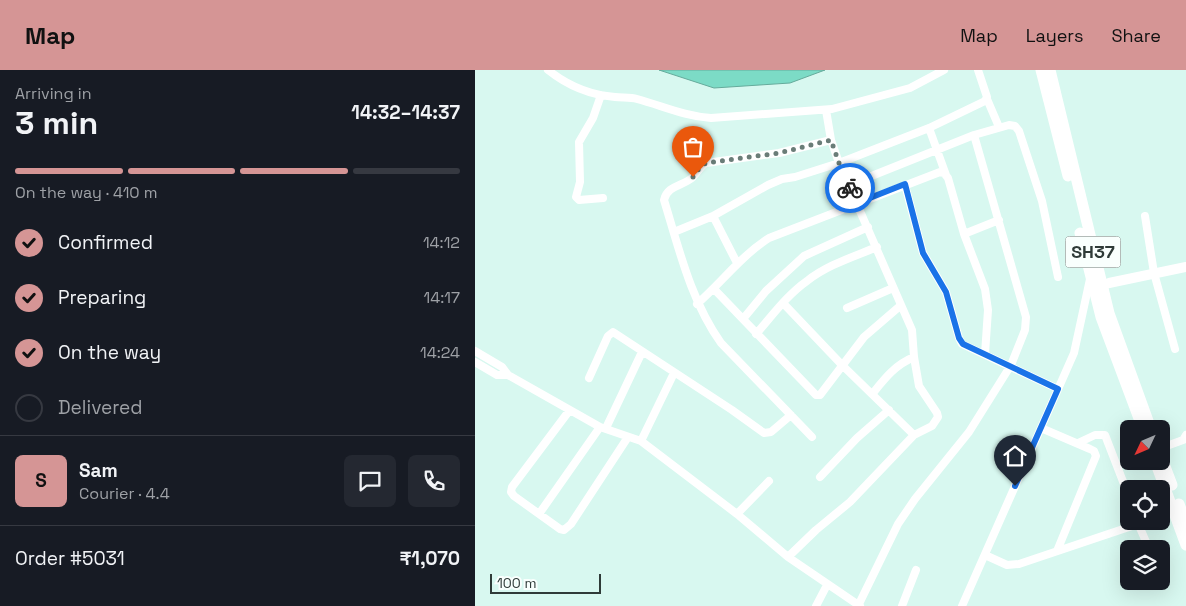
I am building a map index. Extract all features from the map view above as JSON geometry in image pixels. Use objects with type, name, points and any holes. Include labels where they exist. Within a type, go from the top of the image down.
[{"type":"main road","name":"SH37","points":[[1041,70],[1090,277],[1097,288],[1148,420]]},
{"type":"main road","name":"SH37","points":[[1050,70],[1096,266],[1101,317],[1140,420]]},
{"type":"main road","points":[[1158,470],[1186,545]]},
{"type":"main road","points":[[1166,470],[1186,523]]},
{"type":"street","points":[[548,70],[561,80],[587,93],[635,98],[691,116],[711,118],[833,110],[910,88],[944,70]]},
{"type":"street","points":[[979,70],[987,99],[999,128]]},
{"type":"street","points":[[601,95],[593,118],[579,142],[580,182],[576,197],[579,200],[603,198]]},
{"type":"street","points":[[674,232],[713,216],[782,179],[795,177],[839,163],[929,128],[987,99]]},
{"type":"street","points":[[788,557],[816,530],[850,502],[914,435],[932,426],[938,417],[919,386],[913,357],[912,330],[839,163],[831,140],[826,110]]},
{"type":"street","points":[[849,185],[973,135],[1009,125],[1015,126],[1019,131],[1042,201],[1058,277]]},
{"type":"street","points":[[929,128],[964,234],[985,289],[988,310],[985,354]]},
{"type":"street","points":[[475,350],[501,367],[508,375],[569,411],[603,428],[641,441],[737,514],[788,557],[859,606],[898,524],[915,499],[969,432],[1011,366],[1025,330],[1026,317],[973,135]]},
{"type":"street","points":[[812,437],[721,343],[711,330],[697,304],[664,200],[665,194],[693,177],[700,167],[706,163],[779,153],[831,140]]},
{"type":"street","points":[[697,304],[735,268],[737,263],[756,246],[769,238],[905,184],[940,172],[946,175]]},
{"type":"street","points":[[905,184],[923,253],[946,292],[959,338],[963,344],[1058,389]]},
{"type":"street","points":[[713,216],[737,263]]},
{"type":"street","points":[[1145,216],[1155,273],[1175,349]]},
{"type":"street","points":[[964,234],[999,220]]},
{"type":"street","points":[[743,319],[766,291],[803,256],[868,227]]},
{"type":"street","points":[[756,334],[783,303],[806,281],[823,270],[877,247]]},
{"type":"street","points":[[962,606],[1074,353],[1090,277],[1096,266]]},
{"type":"street","points":[[1097,288],[1186,267]]},
{"type":"street","points":[[847,308],[893,288]]},
{"type":"street","points":[[714,289],[816,395],[823,394],[842,365],[864,337],[900,306]]},
{"type":"street","points":[[783,303],[842,365],[873,393],[914,435]]},
{"type":"street","points":[[589,378],[608,336],[610,333],[616,334],[764,432],[771,432],[791,415]]},
{"type":"street","points":[[539,514],[603,428],[643,352]]},
{"type":"street","points":[[873,393],[893,369],[913,357]]},
{"type":"street","points":[[475,362],[497,375],[508,375]]},
{"type":"street","points":[[641,441],[673,373]]},
{"type":"street","points":[[820,477],[857,438],[889,410]]},
{"type":"street","points":[[569,411],[512,487],[511,492],[560,529],[568,528],[627,437]]},
{"type":"street","points":[[1041,428],[1094,451],[1096,456],[1057,551]]},
{"type":"street","points":[[1078,443],[1095,435],[1105,435],[1122,480]]},
{"type":"street","points":[[1170,444],[1185,438]]},
{"type":"street","points":[[737,514],[769,481]]},
{"type":"street","points":[[985,555],[999,562],[1014,565],[1120,529]]},
{"type":"street","points":[[902,606],[916,570]]},
{"type":"street","points":[[816,606],[827,585]]},
{"type":"shaded area","points":[[659,70],[825,70],[790,83],[714,88]]},
{"type":"way so far","points":[[693,177],[700,167],[706,163],[779,153],[831,140],[850,188]]},
{"type":"route","points":[[850,188],[857,203],[905,184],[923,253],[946,292],[959,338],[963,344],[1058,389],[1015,486]]}]
